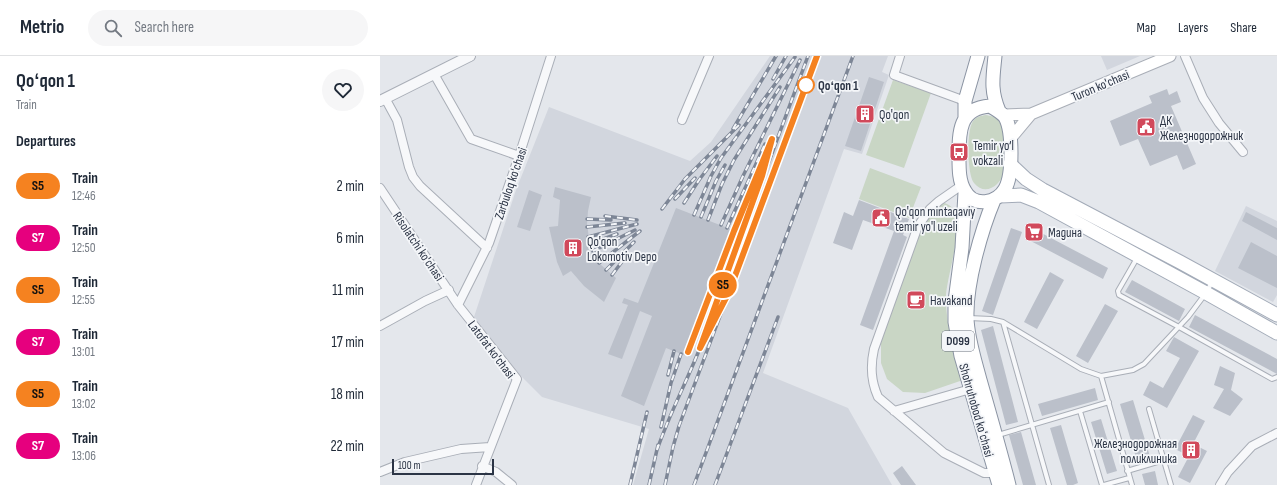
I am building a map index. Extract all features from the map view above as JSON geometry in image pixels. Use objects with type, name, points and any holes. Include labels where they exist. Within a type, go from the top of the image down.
[{"type":"main road","name":"D099","points":[[963,189],[960,173],[959,133],[965,118],[965,101],[978,56]]},
{"type":"main road","name":"D099","points":[[995,56],[992,90],[994,100],[1007,122],[1010,139],[1009,181],[997,198]]},
{"type":"main road","name":"Turon ko'chasi","points":[[1001,113],[1032,114],[1170,56]]},
{"type":"main road","points":[[965,118],[970,113],[982,106],[990,106],[1001,113]]},
{"type":"main road","name":"Turon ko'chasi","points":[[1010,139],[1032,114]]},
{"type":"main road","points":[[1010,160],[1026,179],[1043,190],[1277,315]]},
{"type":"main road","points":[[963,189],[971,198],[978,202],[987,202],[997,198],[1021,195],[1039,202],[1277,333]]},
{"type":"main road","name":"Shohruhobod koʻchasi","points":[[963,189],[962,248],[955,301],[955,322],[962,356],[977,387],[995,435],[1009,485]]},
{"type":"main road","name":"Shohruhobod koʻchasi","points":[[997,198],[986,218],[967,302],[967,318],[977,387],[997,479]]},
{"type":"street","points":[[470,56],[383,100],[397,120],[413,177],[420,186],[487,248]]},
{"type":"street","name":"Zarbuloq ko'chasi","points":[[458,305],[487,248],[519,156],[551,56]]},
{"type":"street","points":[[682,120],[709,56]]},
{"type":"street","points":[[900,56],[894,75],[965,101]]},
{"type":"street","points":[[1185,56],[1203,98],[1219,123],[1243,152]]},
{"type":"street","points":[[434,74],[471,138],[519,156]]},
{"type":"street","name":"Risolatchi ko'chasi","points":[[380,188],[458,305]]},
{"type":"street","points":[[963,189],[938,201],[930,208],[918,226],[874,349],[871,362],[871,373],[873,386],[878,397],[894,411],[944,453],[997,479]]},
{"type":"street","points":[[380,325],[449,290]]},
{"type":"street","name":"Latofat ko'chasi","points":[[458,305],[517,379],[482,466],[476,485]]},
{"type":"street","points":[[894,411],[977,387]]},
{"type":"street","points":[[1220,485],[1228,472],[1252,446],[1277,433]]},
{"type":"street","points":[[380,472],[405,462],[461,449],[490,447]]},
{"type":"street","points":[[482,466],[496,472],[512,485]]},
{"type":"lane","points":[[1138,256],[1118,290],[1119,295],[1179,326],[1272,379],[1277,377]]},
{"type":"lane","points":[[967,318],[986,318],[1003,322],[1081,369],[1101,376],[1132,370],[1144,364],[1179,326],[1206,293],[1213,280]]},
{"type":"lane","points":[[1003,322],[1049,485]]},
{"type":"lane","points":[[1101,376],[1132,485]]},
{"type":"lane","points":[[995,435],[1109,402]]},
{"type":"lane","points":[[1149,409],[1171,485]]},
{"type":"lane","points":[[1080,411],[1103,485],[1130,478]]},
{"type":"lane","points":[[1127,471],[1164,460]]},
{"type":"shaded area","points":[[770,56],[888,56],[882,72],[889,75],[862,154],[844,149],[763,373],[848,408],[892,485],[633,485],[649,429],[542,397],[471,326],[516,190],[549,107],[690,161],[711,142]]},
{"type":"shaded area","points":[[1101,56],[1140,56],[1107,70]]},
{"type":"shaded area","points":[[1246,206],[1277,221],[1277,295],[1273,302],[1215,271]]},
{"type":"green space","points":[[893,80],[931,93],[904,168],[866,155]]},
{"type":"green space","points":[[986,115],[995,117],[1000,123],[1002,129],[1004,136],[1004,172],[1000,181],[996,185],[992,188],[983,189],[974,183],[972,178],[968,151],[971,124],[979,116]]},
{"type":"green space","points":[[870,168],[921,187],[909,218],[859,199]]},
{"type":"green space","points":[[941,202],[952,207],[957,222],[956,242],[947,286],[946,306],[951,338],[963,380],[925,393],[903,392],[887,379],[881,363],[881,343],[888,314],[924,221]]},
{"type":"building","name":"Qo'qon","points":[[869,77],[884,82],[861,151],[845,146]]},
{"type":"building","name":"ДК Железнодорожник","points":[[1167,89],[1169,95],[1177,91],[1181,102],[1171,106],[1196,164],[1183,170],[1177,155],[1150,166],[1138,139],[1120,146],[1110,121],[1152,103],[1149,96]]},
{"type":"building","name":"Qo'qon Lokomotiv Depo","points":[[555,187],[591,197],[587,224],[594,256],[600,264],[616,278],[604,302],[584,286],[571,271],[563,276],[557,262],[549,227],[558,226],[560,200],[553,197]]},
{"type":"building","points":[[529,190],[542,195],[530,231],[517,227]]},
{"type":"building","points":[[859,200],[909,219],[903,235],[907,237],[873,330],[860,325],[894,231],[863,220],[852,250],[833,243],[844,212],[853,216]]},
{"type":"building","points":[[676,208],[738,232],[689,357],[666,348],[644,406],[621,396],[652,316],[640,311],[622,359],[608,354],[628,305],[622,303],[624,298],[638,303]]},
{"type":"building","points":[[1246,212],[1277,228],[1277,240],[1242,221]]},
{"type":"building","points":[[1030,227],[1108,268],[1103,279],[1025,238]]},
{"type":"building","points":[[1011,228],[1022,232],[993,315],[982,311]]},
{"type":"building","points":[[1251,242],[1277,256],[1277,288],[1238,268]]},
{"type":"building","points":[[1050,272],[1064,280],[1037,329],[1024,322]]},
{"type":"building","points":[[1132,280],[1185,309],[1179,321],[1125,292]]},
{"type":"building","points":[[1105,304],[1118,311],[1088,363],[1076,356]]},
{"type":"building","points":[[1195,315],[1277,359],[1277,374],[1189,327]]},
{"type":"building","points":[[993,326],[1018,422],[1006,425],[981,330]]},
{"type":"building","points":[[1174,337],[1199,351],[1167,408],[1143,395],[1150,381],[1163,388],[1180,358],[1166,351]]},
{"type":"building","points":[[1220,366],[1235,373],[1231,390],[1243,399],[1230,416],[1213,408],[1224,389],[1214,385]]},
{"type":"building","points":[[1095,388],[1098,400],[1042,416],[1038,404]]},
{"type":"building","points":[[1133,400],[1151,460],[1138,464],[1120,404]]},
{"type":"building","name":"Железнодорожная поликлиника","points":[[1193,415],[1205,421],[1193,444],[1207,451],[1190,483],[1178,477],[1189,456],[1175,449]]},
{"type":"building","points":[[1101,419],[1117,471],[1107,474],[1091,422]]},
{"type":"building","points":[[1061,425],[1078,483],[1073,485],[1067,485],[1050,428]]},
{"type":"building","points":[[1021,432],[1036,485],[1023,485],[1009,435]]},
{"type":"building","points":[[902,466],[916,485],[901,485],[893,473]]},
{"type":"building","points":[[1155,471],[1158,485],[1145,485],[1142,474]]},
{"type":"railway","points":[[733,129],[776,56]]},
{"type":"railway","points":[[773,79],[786,56]]},
{"type":"railway","points":[[657,450],[700,348],[808,56]]},
{"type":"railway","points":[[665,485],[679,426],[817,56]]},
{"type":"railway","points":[[694,485],[853,56]]},
{"type":"railway","points":[[694,215],[711,176],[721,158],[795,57]]},
{"type":"railway","points":[[721,225],[743,176],[800,60]]},
{"type":"railway","points":[[708,220],[722,184],[734,160],[780,87]]},
{"type":"railway","points":[[662,209],[685,179],[739,125]]},
{"type":"railway","points":[[727,228],[765,144]]},
{"type":"railway","points":[[684,203],[717,156]]},
{"type":"railway","points":[[701,217],[716,181],[725,165]]},
{"type":"railway","points":[[675,199],[695,178]]},
{"type":"railway","points":[[734,231],[754,183]]},
{"type":"railway","points":[[605,216],[637,220]]},
{"type":"railway","points":[[587,219],[611,220]]},
{"type":"railway","points":[[587,227],[625,223]]},
{"type":"railway","points":[[588,237],[637,224]]},
{"type":"railway","points":[[593,251],[635,230]]},
{"type":"railway","points":[[599,263],[640,231]]},
{"type":"railway","points":[[590,244],[617,234]]},
{"type":"railway","points":[[606,270],[634,242]]},
{"type":"railway","points":[[612,275],[624,259]]},
{"type":"railway","points":[[715,485],[778,317]]},
{"type":"railway","points":[[668,375],[674,351]]},
{"type":"railway","points":[[661,427],[671,383],[681,354]]},
{"type":"railway","points":[[630,485],[647,412]]},
{"type":"railway","points":[[649,485],[658,445]]},
{"type":"train","name":"S5","points":[[688,352],[734,231],[772,139],[762,176],[700,348],[729,292],[817,56]]},
{"type":"place","name":"Qoʻqon 1","points":[[806,85]]},
{"type":"place","name":"Qo'qon","points":[[865,114]]},
{"type":"place","name":"ДК Железнодорожник","points":[[1146,127]]},
{"type":"place","name":"Temir yo‘l vokzali","points":[[959,152]]},
{"type":"place","name":"Qo'qon mintaqaviy temir yo'l uzeli","points":[[881,218]]},
{"type":"place","name":"Мадина","points":[[1034,232]]},
{"type":"place","name":"Qo'qon Lokomotiv Depo","points":[[573,248]]},
{"type":"place","name":"Havakand","points":[[916,300]]},
{"type":"place","name":"Железнодорожная поликлиника","points":[[1191,450]]}]
